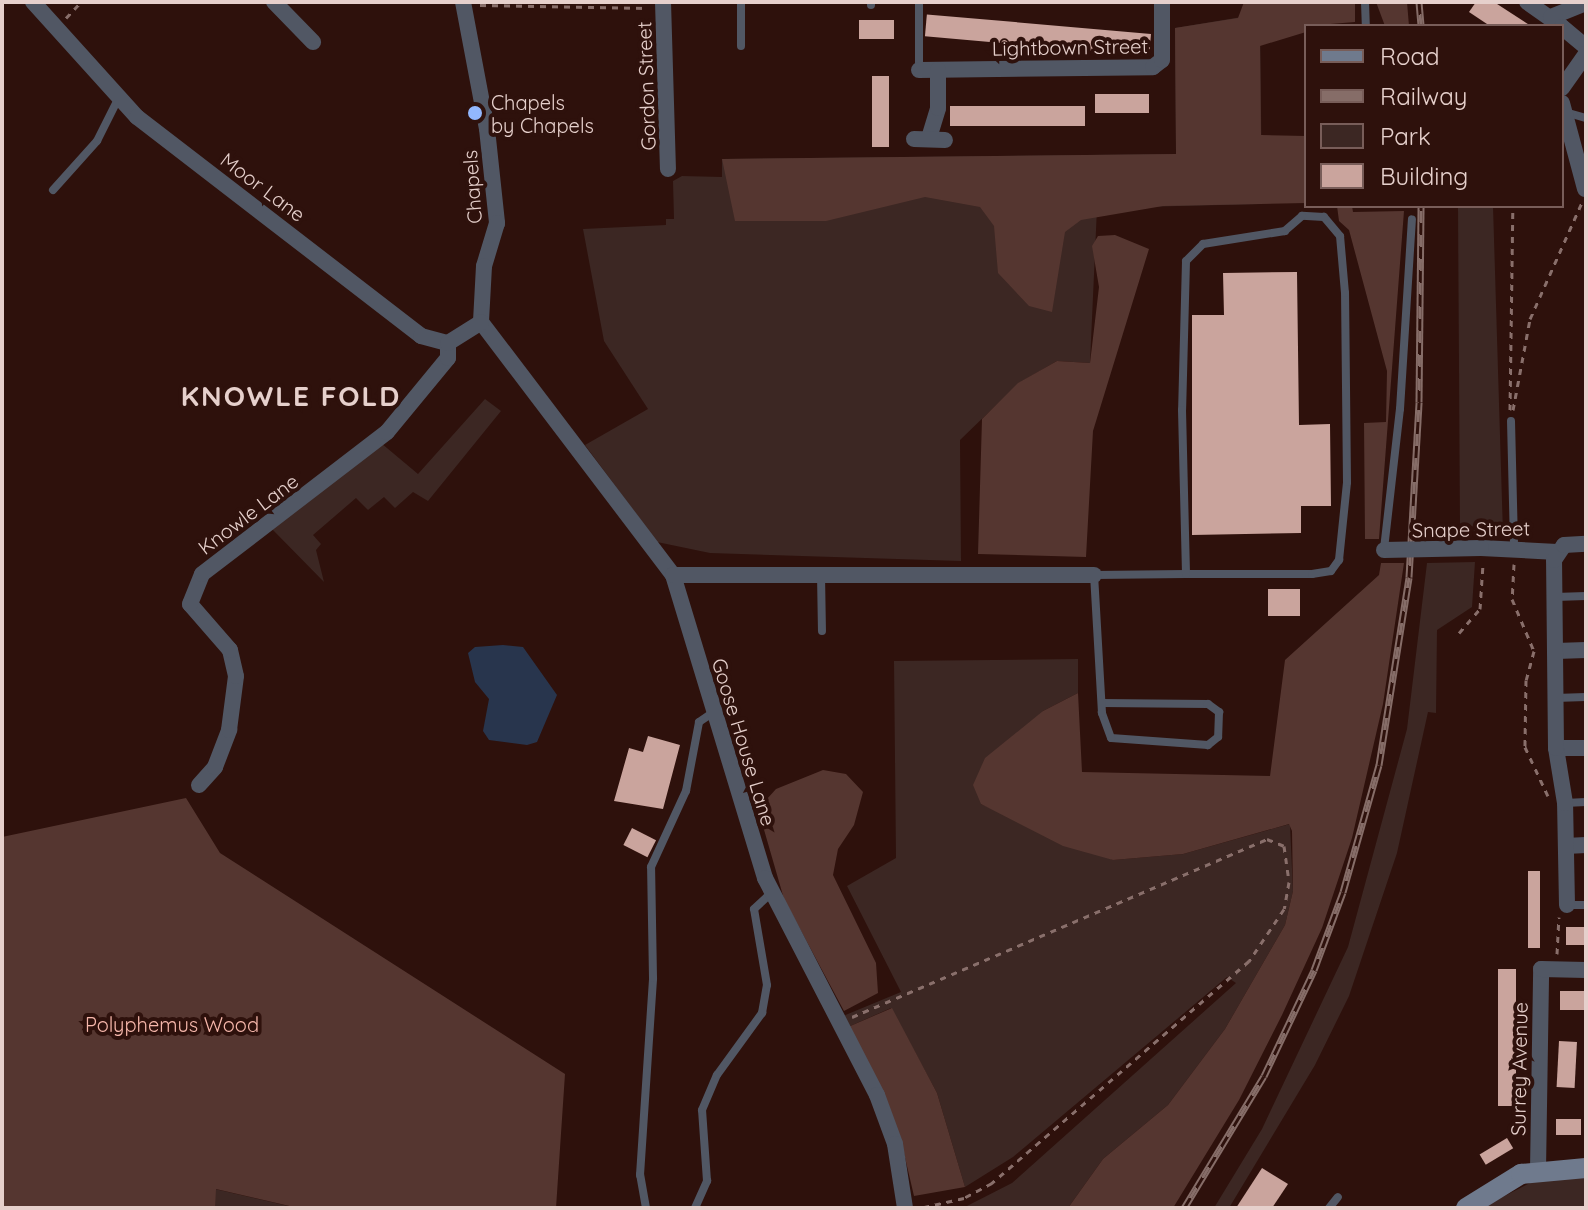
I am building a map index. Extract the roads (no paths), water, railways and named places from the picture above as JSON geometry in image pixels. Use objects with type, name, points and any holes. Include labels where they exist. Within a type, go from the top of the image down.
[{"type":"street","name":"Moor Lane","points":[[33,2],[71,40],[137,117],[421,336],[448,343]]},
{"type":"street","points":[[274,2],[313,42]]},
{"type":"street","name":"Gordon Street","points":[[663,2],[668,169]]},
{"type":"street","name":"Lightbown Street","points":[[919,70],[1153,67],[1162,60],[1162,2]]},
{"type":"street","points":[[1527,2],[1558,23],[1586,3]]},
{"type":"street","name":"Chapels","points":[[463,3],[487,129],[497,223],[484,266],[481,322]]},
{"type":"street","points":[[1564,28],[1586,47]]},
{"type":"street","points":[[1564,85],[1586,54]]},
{"type":"street","points":[[930,139],[938,108],[938,70]]},
{"type":"street","points":[[1564,112],[1585,189]]},
{"type":"street","points":[[448,343],[481,322]]},
{"type":"street","name":"Goose House Lane","points":[[481,322],[673,575],[772,892],[877,1095],[895,1144],[905,1208]]},
{"type":"street","name":"Knowle Lane","points":[[199,785],[215,767],[229,730],[236,676],[230,650],[190,604],[202,574],[387,432],[448,358],[448,343]]},
{"type":"street","name":"Snape Street","points":[[1384,550],[1558,550],[1586,544]]},
{"type":"street","points":[[1558,550],[1554,597],[1556,748],[1565,803],[1567,905]]},
{"type":"street","points":[[673,575],[1094,575]]},
{"type":"street","points":[[1556,651],[1586,650]]},
{"type":"street","points":[[1556,748],[1586,748]]},
{"type":"street","points":[[1566,846],[1586,845]]},
{"type":"street","name":"Surrey Avenue","points":[[1538,1170],[1549,969],[1586,970]]},
{"type":"street","points":[[1466,1208],[1494,1189],[1538,1170],[1586,1168]]},
{"type":"lane","points":[[741,2],[741,46]]},
{"type":"lane","points":[[919,2],[919,70]]},
{"type":"lane","points":[[1365,2],[1366,24]]},
{"type":"lane","points":[[53,190],[97,141],[119,96]]},
{"type":"lane","points":[[1564,108],[1586,118]]},
{"type":"lane","points":[[1102,703],[1208,704],[1219,712],[1218,737],[1208,745],[1118,741],[1106,732],[1102,703],[1094,575],[1312,574],[1331,571],[1339,560],[1347,482],[1345,293],[1340,236],[1324,217],[1302,216],[1285,231],[1203,244],[1186,261],[1182,410],[1186,574]]},
{"type":"lane","points":[[1384,550],[1400,409],[1412,219]]},
{"type":"lane","points":[[1511,421],[1514,548]]},
{"type":"lane","points":[[821,574],[822,631]]},
{"type":"lane","points":[[1554,597],[1586,596]]},
{"type":"lane","points":[[1555,698],[1586,697]]},
{"type":"lane","points":[[646,1208],[640,1175],[653,978],[651,867],[686,791],[699,722],[714,712]]},
{"type":"lane","points":[[1565,803],[1586,802]]},
{"type":"lane","points":[[695,1208],[707,1181],[702,1110],[717,1075],[762,1013],[767,985],[754,909],[772,892]]},
{"type":"lane","points":[[1567,905],[1586,905]]},
{"type":"lane","points":[[1329,1208],[1338,1197]]},
{"type":"water","points":[[475,647],[523,647],[557,695],[537,742],[527,745],[489,740],[483,731],[489,699],[475,682],[468,653]]},
{"type":"railway","points":[[1419,2],[1421,24]]},
{"type":"railway","points":[[1184,1208],[1264,1076],[1314,970],[1343,892],[1379,765],[1409,577],[1419,402],[1421,208]]},
{"type":"place","name":"Chapels by Chapels","points":[[475,113]]},
{"type":"district","name":"KNOWLE FOLD","points":[[291,396]]},
{"type":"park label","name":"Polyphemus Wood","points":[[172,1024]]}]
